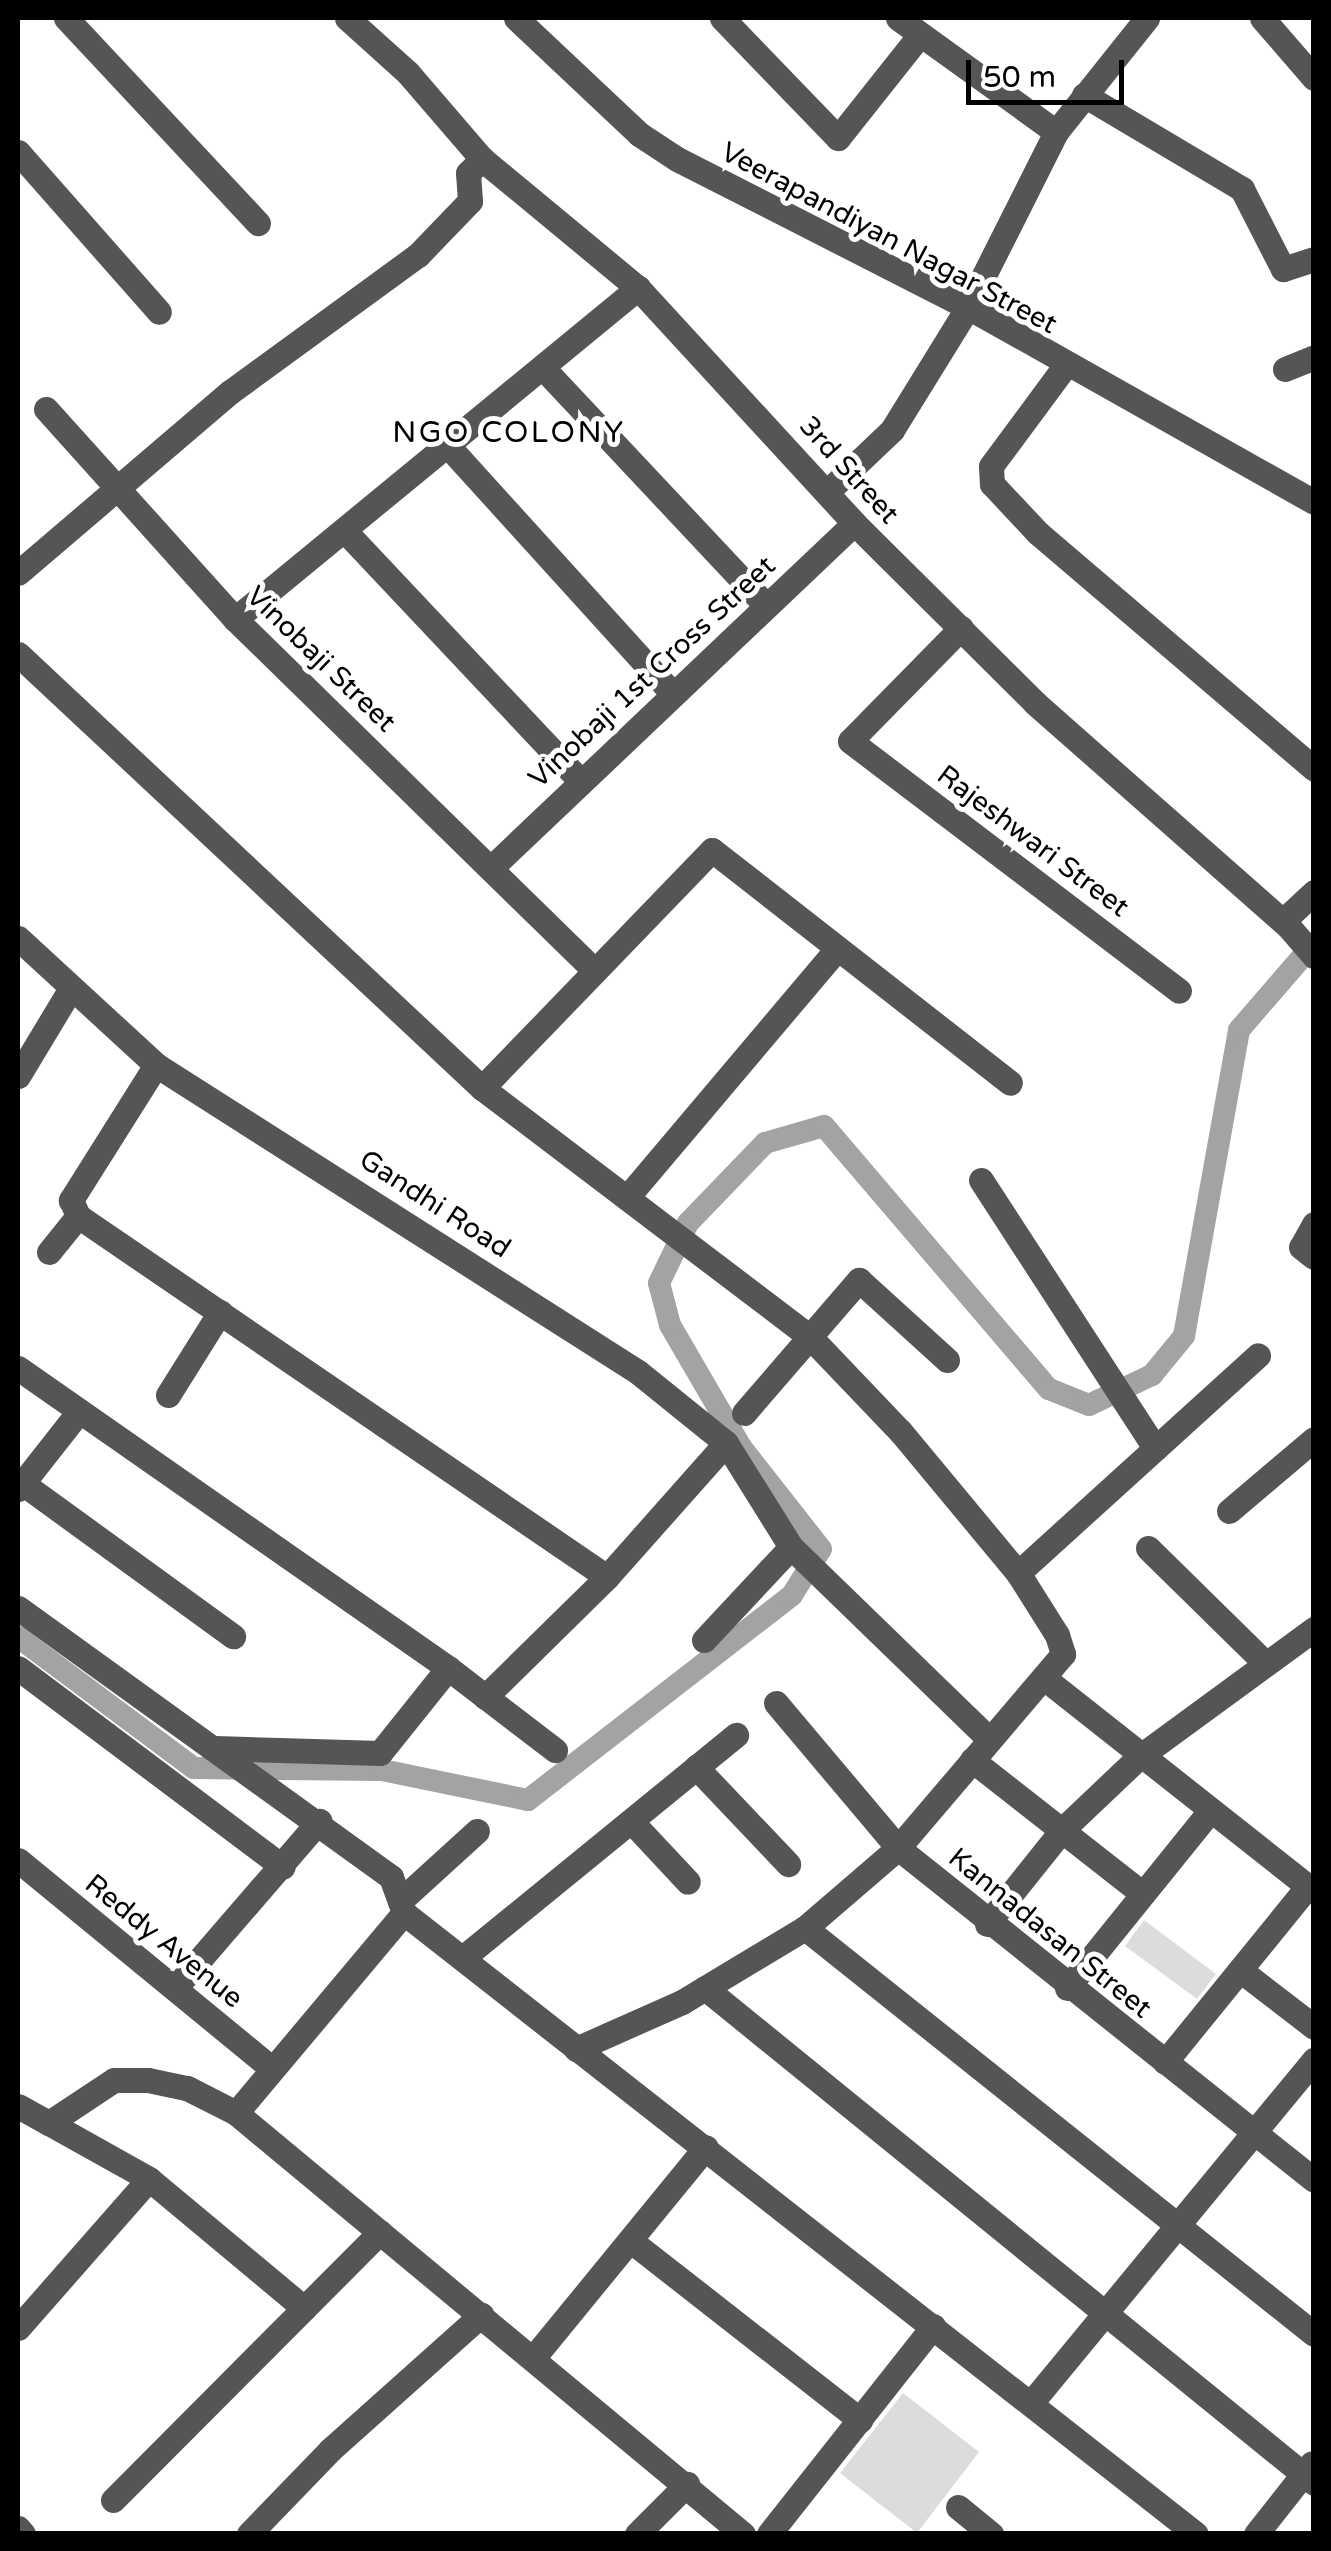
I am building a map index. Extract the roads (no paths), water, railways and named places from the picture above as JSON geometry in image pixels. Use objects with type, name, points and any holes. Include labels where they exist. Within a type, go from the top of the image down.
[{"type":"street","points":[[66,18],[258,222]]},
{"type":"street","name":"3rd Street","points":[[347,18],[408,73],[482,160],[638,288],[829,490],[854,522],[1035,703],[1285,923],[1314,956]]},
{"type":"street","name":"Veerapandiyan Nagar Street","points":[[516,18],[639,134],[677,159],[968,308],[1065,366],[1314,502]]},
{"type":"street","points":[[722,18],[838,138],[918,38]]},
{"type":"street","points":[[898,18],[918,38],[1056,132]]},
{"type":"street","points":[[829,490],[892,430],[968,308],[1056,132],[1148,18]]},
{"type":"street","points":[[1262,18],[1314,78]]},
{"type":"street","points":[[1084,95],[1242,189],[1284,270],[1314,259]]},
{"type":"street","points":[[18,152],[159,312]]},
{"type":"street","points":[[18,574],[230,392],[418,255],[470,201],[470,167],[482,160]]},
{"type":"street","points":[[235,619],[638,288]]},
{"type":"street","points":[[1286,369],[1314,357]]},
{"type":"street","points":[[1065,366],[991,466],[992,484],[1038,533],[1314,769]]},
{"type":"street","points":[[544,369],[766,605]]},
{"type":"street","name":"Vinobaji Street","points":[[46,409],[235,619],[596,971]]},
{"type":"street","points":[[448,446],[670,692]]},
{"type":"street","name":"Vinobaji 1st Cross Street","points":[[492,867],[670,692],[854,522]]},
{"type":"street","points":[[344,530],[580,780]]},
{"type":"street","name":"Rajeshwari Street","points":[[960,628],[850,740],[1180,991]]},
{"type":"street","points":[[18,654],[482,1088],[629,1195],[708,1262],[811,1338],[900,1431],[1018,1573],[1063,1654],[898,1848],[806,1928],[704,1988],[576,2049]]},
{"type":"street","points":[[482,1088],[596,971],[699,856],[712,850],[1010,1082]]},
{"type":"street","points":[[1285,923],[1314,892]]},
{"type":"street","name":"Gandhi Road","points":[[18,938],[156,1065],[638,1372],[726,1443],[791,1547],[988,1738]]},
{"type":"street","points":[[629,1195],[837,949]]},
{"type":"street","points":[[18,1076],[71,988]]},
{"type":"street","points":[[156,1065],[71,1200],[78,1216],[607,1577]]},
{"type":"street","points":[[981,1180],[1116,1380],[1155,1448]]},
{"type":"street","points":[[50,1252],[78,1216]]},
{"type":"street","points":[[1314,1224],[1301,1247],[1314,1257]]},
{"type":"street","points":[[744,1413],[859,1280],[947,1360]]},
{"type":"street","points":[[168,1395],[220,1312]]},
{"type":"street","points":[[1018,1573],[1258,1355]]},
{"type":"street","points":[[18,1368],[77,1414],[448,1668],[555,1750]]},
{"type":"street","points":[[77,1414],[19,1484],[233,1636]]},
{"type":"street","points":[[1229,1511],[1314,1439]]},
{"type":"street","points":[[484,1698],[607,1577],[726,1443]]},
{"type":"street","points":[[704,1640],[791,1547]]},
{"type":"street","points":[[1148,1548],[1266,1664]]},
{"type":"street","points":[[18,1608],[276,1795],[319,1821],[391,1877],[402,1907],[576,2049],[1196,2534]]},
{"type":"street","points":[[988,1924],[1062,1830],[1140,1757],[1314,1629]]},
{"type":"street","points":[[18,1668],[283,1867]]},
{"type":"street","points":[[215,1748],[380,1753],[448,1668]]},
{"type":"street","points":[[1044,1678],[1311,1889],[1164,2062]]},
{"type":"street","name":"Kannadasan Street","points":[[776,1703],[898,1848],[1067,1988],[1314,2180]]},
{"type":"street","points":[[465,1956],[736,1735]]},
{"type":"street","points":[[972,1760],[1144,1894]]},
{"type":"street","points":[[696,1768],[788,1864]]},
{"type":"street","points":[[1067,1988],[1210,1812]]},
{"type":"street","points":[[175,1988],[319,1821]]},
{"type":"street","points":[[630,1821],[688,1882]]},
{"type":"street","points":[[236,2113],[402,1907],[477,1832]]},
{"type":"street","name":"Reddy Avenue","points":[[18,1860],[272,2068]]},
{"type":"street","points":[[806,1928],[1314,2334]]},
{"type":"street","points":[[1240,1970],[1314,2027]]},
{"type":"street","points":[[704,1988],[1102,2312],[1310,2473],[1256,2534]]},
{"type":"street","points":[[1031,2403],[1175,2222],[1314,2060]]},
{"type":"street","points":[[50,2123],[114,2080],[187,2088],[236,2113],[744,2534]]},
{"type":"street","points":[[18,2106],[149,2179],[304,2308]]},
{"type":"street","points":[[534,2357],[706,2147]]},
{"type":"street","points":[[18,2328],[149,2179]]},
{"type":"street","points":[[113,2500],[380,2232]]},
{"type":"street","points":[[631,2241],[860,2420]]},
{"type":"street","points":[[249,2534],[330,2450],[481,2315]]},
{"type":"street","points":[[769,2534],[933,2326]]},
{"type":"street","points":[[637,2534],[687,2484]]},
{"type":"street","points":[[958,2506],[991,2534]]},
{"type":"waterway","points":[[18,1637],[194,1768],[382,1770],[528,1800],[792,1595],[821,1549],[741,1447],[670,1325],[659,1283],[688,1223],[765,1143],[824,1126],[1049,1389],[1089,1405],[1152,1375],[1184,1336],[1239,1030],[1314,943]]},
{"type":"district","name":"NGO COLONY","points":[[509,433]]}]
